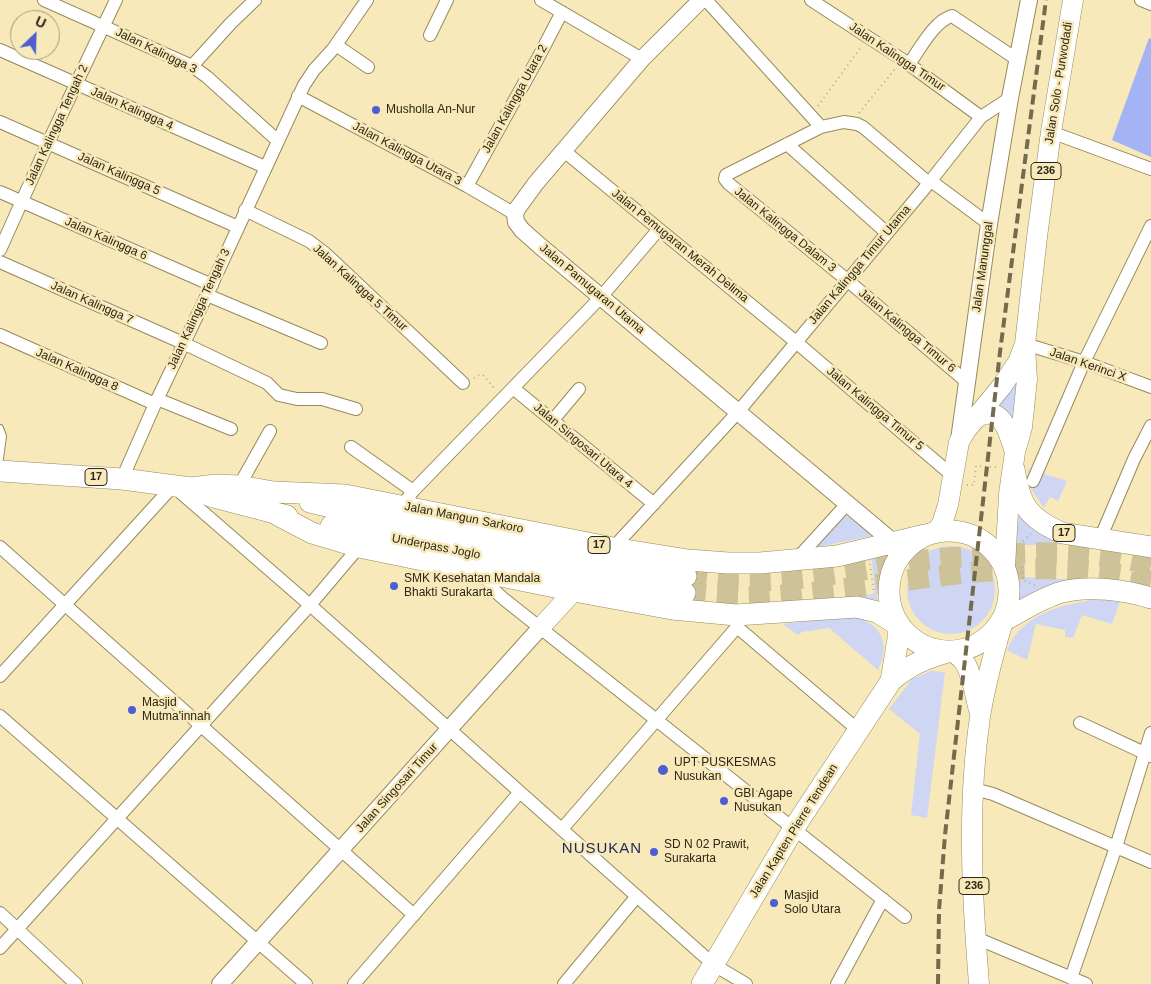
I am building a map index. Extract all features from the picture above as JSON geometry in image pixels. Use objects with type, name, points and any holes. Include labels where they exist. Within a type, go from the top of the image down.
[{"type":"highway","name":"17","points":[[1011,463],[1021,499],[1028,511],[1040,521],[1062,533],[1151,548]]},
{"type":"highway","name":"Jalan Mangun Sarkoro","points":[[0,471],[122,479],[182,487],[239,486],[273,502],[312,533],[359,547],[574,592],[736,621],[857,607],[877,612],[898,624]]},
{"type":"highway","name":"Underpass Joglo","points":[[182,487],[214,497],[332,508],[562,555],[686,584]]},
{"type":"highway","name":"Jalan Mangun Sarkoro","points":[[273,502],[345,495],[407,498],[613,548],[688,560],[728,563],[795,561],[837,556],[930,534]]},
{"type":"highway","name":"17","points":[[1003,621],[1009,601],[1009,578],[1013,564],[972,534],[948,530],[930,534],[914,541],[905,549],[892,569],[889,592],[890,604],[898,624],[908,635],[923,645],[940,650],[952,651],[974,646],[985,640],[1003,621],[1033,604],[1064,592],[1084,590],[1112,591],[1151,598]]},
{"type":"highway","name":"Jalan Kapten Pierre Tendean","points":[[891,681],[898,639],[898,624]]},
{"type":"highway","name":"Jalan Kapten Pierre Tendean","points":[[702,984],[794,828],[891,681],[925,658],[952,651]]},
{"type":"main road","name":"Jalan Solo - Purwodadi","points":[[1013,564],[1009,494],[1011,463],[1022,427],[1027,379],[1025,344],[1037,237],[1051,132],[1073,0]]},
{"type":"main road","name":"Jalan Solo - Purwodadi","points":[[959,442],[966,430],[1002,386],[1018,362],[1025,344]]},
{"type":"main road","points":[[975,419],[985,414],[997,415],[1002,420],[1011,463]]},
{"type":"main road","name":"Jalan Manunggal","points":[[930,534],[942,524],[958,481],[959,442]]},
{"type":"main road","name":"Jalan Singosari Timur","points":[[540,628],[574,592]]},
{"type":"main road","name":"236","points":[[979,984],[972,817],[980,717],[1003,621]]},
{"type":"main road","name":"236","points":[[952,651],[962,658],[967,668],[980,717]]},
{"type":"street","name":"Jalan Kalingga 3","points":[[44,0],[192,66],[207,77],[278,141]]},
{"type":"street","name":"Jalan Kalingga Tengah 2","points":[[0,250],[116,0]]},
{"type":"street","points":[[192,66],[255,0]]},
{"type":"street","name":"Jalan Kalingga Tengah 3","points":[[122,479],[298,96],[308,78],[336,45],[367,0]]},
{"type":"street","points":[[430,34],[447,0]]},
{"type":"street","points":[[541,0],[642,59]]},
{"type":"street","points":[[514,214],[523,200],[642,59],[701,0]]},
{"type":"street","points":[[706,0],[821,127]]},
{"type":"street","name":"Jalan Kalingga Timur","points":[[811,0],[906,62],[981,117]]},
{"type":"street","name":"Jalan Manunggal","points":[[959,442],[989,224],[1029,0]]},
{"type":"street","points":[[1141,0],[1151,4]]},
{"type":"street","name":"Jalan Kalingga Utara 2","points":[[467,186],[562,12]]},
{"type":"street","points":[[906,62],[938,23],[952,16],[1018,60]]},
{"type":"street","points":[[336,45],[368,67]]},
{"type":"street","name":"Jalan Kalingga 4","points":[[0,50],[265,168]]},
{"type":"street","name":"Jalan Kalingga Utara 3","points":[[298,96],[467,186],[514,214]]},
{"type":"street","name":"Jalan Kalingga Timur Utama","points":[[613,548],[738,412],[930,182],[981,117],[1010,98]]},
{"type":"street","name":"Jalan Kalingga 5","points":[[0,122],[238,227]]},
{"type":"street","points":[[887,233],[787,144],[821,127],[836,123],[857,124],[869,131],[930,182],[989,224]]},
{"type":"street","points":[[1051,132],[1151,169]]},
{"type":"street","name":"Jalan Kalingga Dalam 3","points":[[787,144],[726,175],[725,179],[847,280]]},
{"type":"street","name":"Jalan Pemugaran Merah Delima","points":[[564,151],[796,342]]},
{"type":"street","name":"Jalan Kalingga 6","points":[[0,192],[321,343]]},
{"type":"street","name":"Jalan Kalingga 5 Timur","points":[[246,210],[309,242],[326,254],[463,383]]},
{"type":"street","name":"Jalan Pamugaran Utama","points":[[514,214],[516,222],[522,230],[893,542]]},
{"type":"street","points":[[1033,481],[1084,362],[1151,226]]},
{"type":"street","points":[[351,446],[407,498],[601,297],[659,229]]},
{"type":"street","name":"Jalan Kalingga 7","points":[[0,262],[183,343],[267,383],[279,395],[297,399],[322,400],[356,409]]},
{"type":"street","name":"Jalan Kalingga Timur 6","points":[[847,280],[968,383]]},
{"type":"street","name":"Jalan Kalingga 8","points":[[0,335],[156,402],[231,429]]},
{"type":"street","name":"Jalan Kalingga Timur 5","points":[[796,342],[958,481]]},
{"type":"street","name":"Jalan Kerinci X","points":[[1025,344],[1084,362],[1151,387]]},
{"type":"street","name":"Jalan Singosari Utara 4","points":[[513,388],[654,504]]},
{"type":"street","points":[[552,420],[579,389]]},
{"type":"street","points":[[1100,539],[1134,459],[1151,426]]},
{"type":"street","points":[[239,486],[270,431]]},
{"type":"street","points":[[0,676],[65,605],[182,487],[310,605],[714,964],[746,984]]},
{"type":"street","points":[[795,561],[847,504]]},
{"type":"street","points":[[0,547],[414,915]]},
{"type":"street","points":[[0,948],[310,605],[359,547]]},
{"type":"street","points":[[488,574],[488,580],[492,589],[906,917]]},
{"type":"street","points":[[562,829],[656,720],[736,621],[858,730]]},
{"type":"street","name":"Jalan Singosari Timur","points":[[220,984],[540,628]]},
{"type":"street","points":[[0,716],[306,984]]},
{"type":"street","points":[[1080,723],[1148,755]]},
{"type":"street","points":[[1071,978],[1148,755],[1151,734]]},
{"type":"street","points":[[974,789],[993,794],[1151,862]]},
{"type":"street","points":[[354,984],[520,792]]},
{"type":"street","points":[[564,984],[637,896]]},
{"type":"street","points":[[837,984],[883,899]]},
{"type":"street","points":[[0,913],[70,982]]},
{"type":"street","points":[[976,938],[1086,984]]},
{"type":"lane","points":[[0,428],[3,436],[0,459]]},
{"type":"path","points":[[811,116],[868,37]]},
{"type":"path","points":[[851,123],[906,62]]},
{"type":"path","points":[[463,383],[483,375],[503,398]]},
{"type":"path","points":[[958,481],[974,486],[976,466],[1011,463]]},
{"type":"path","points":[[1021,545],[1036,529]]},
{"type":"path","points":[[870,563],[874,595],[872,598]]},
{"type":"path","points":[[1013,564],[1023,580],[1037,586]]},
{"type":"shaded area","points":[[1149,38],[1151,39],[1151,157],[1112,140]]},
{"type":"shaded area","points":[[1020,376],[1016,419],[1012,419],[998,404]]},
{"type":"shaded area","points":[[1028,469],[1067,481],[1058,501],[1050,497],[1044,508],[1030,487]]},
{"type":"shaded area","points":[[1020,515],[1073,544],[1024,545],[1025,577],[1098,581],[1021,602],[1018,596],[1016,563],[1016,520]]},
{"type":"shaded area","points":[[845,516],[860,523],[871,536],[813,548],[837,521]]},
{"type":"shaded area","points":[[951,546],[968,549],[976,553],[988,565],[992,573],[995,590],[992,607],[988,615],[976,627],[968,631],[951,634],[934,631],[926,627],[914,615],[910,607],[907,590],[910,573],[914,565],[926,553],[934,549]]},
{"type":"shaded area","points":[[888,552],[880,569],[877,600],[873,604],[848,597],[875,594],[872,560],[845,563]]},
{"type":"shaded area","points":[[1099,599],[1120,602],[1112,624],[1082,615],[1073,638],[1065,637],[1065,630],[1036,624],[1027,660],[1007,650],[1014,637],[1033,619],[1058,608]]},
{"type":"shaded area","points":[[857,617],[873,626],[882,638],[882,661],[878,670],[829,628],[802,632],[798,635],[783,624],[836,618]]},
{"type":"shaded area","points":[[931,671],[945,672],[927,818],[911,815],[920,734],[889,709],[912,679]]},
{"type":"tunnel","points":[[686,576],[739,581],[792,579],[924,560],[1021,553],[1086,554],[1151,565]]},
{"type":"tunnel","points":[[685,593],[750,597],[800,594],[1001,570],[1051,569],[1101,572],[1151,581]]},
{"type":"railway","points":[[938,984],[939,910],[945,835],[1000,352],[1046,0]]},
{"type":"place","name":"Musholla An-Nur","points":[[376,110]]},
{"type":"place","name":"SMK Kesehatan Mandala Bhakti Surakarta","points":[[394,586]]},
{"type":"place","name":"Masjid Mutma'innah","points":[[132,710]]},
{"type":"place","name":"UPT PUSKESMAS Nusukan","points":[[663,770]]},
{"type":"place","name":"GBI Agape Nusukan","points":[[724,801]]},
{"type":"place","name":"SD N 02 Prawit, Surakarta","points":[[654,852]]},
{"type":"place","name":"Masjid Solo Utara","points":[[774,903]]},
{"type":"district","name":"NUSUKAN","points":[[602,849]]}]
